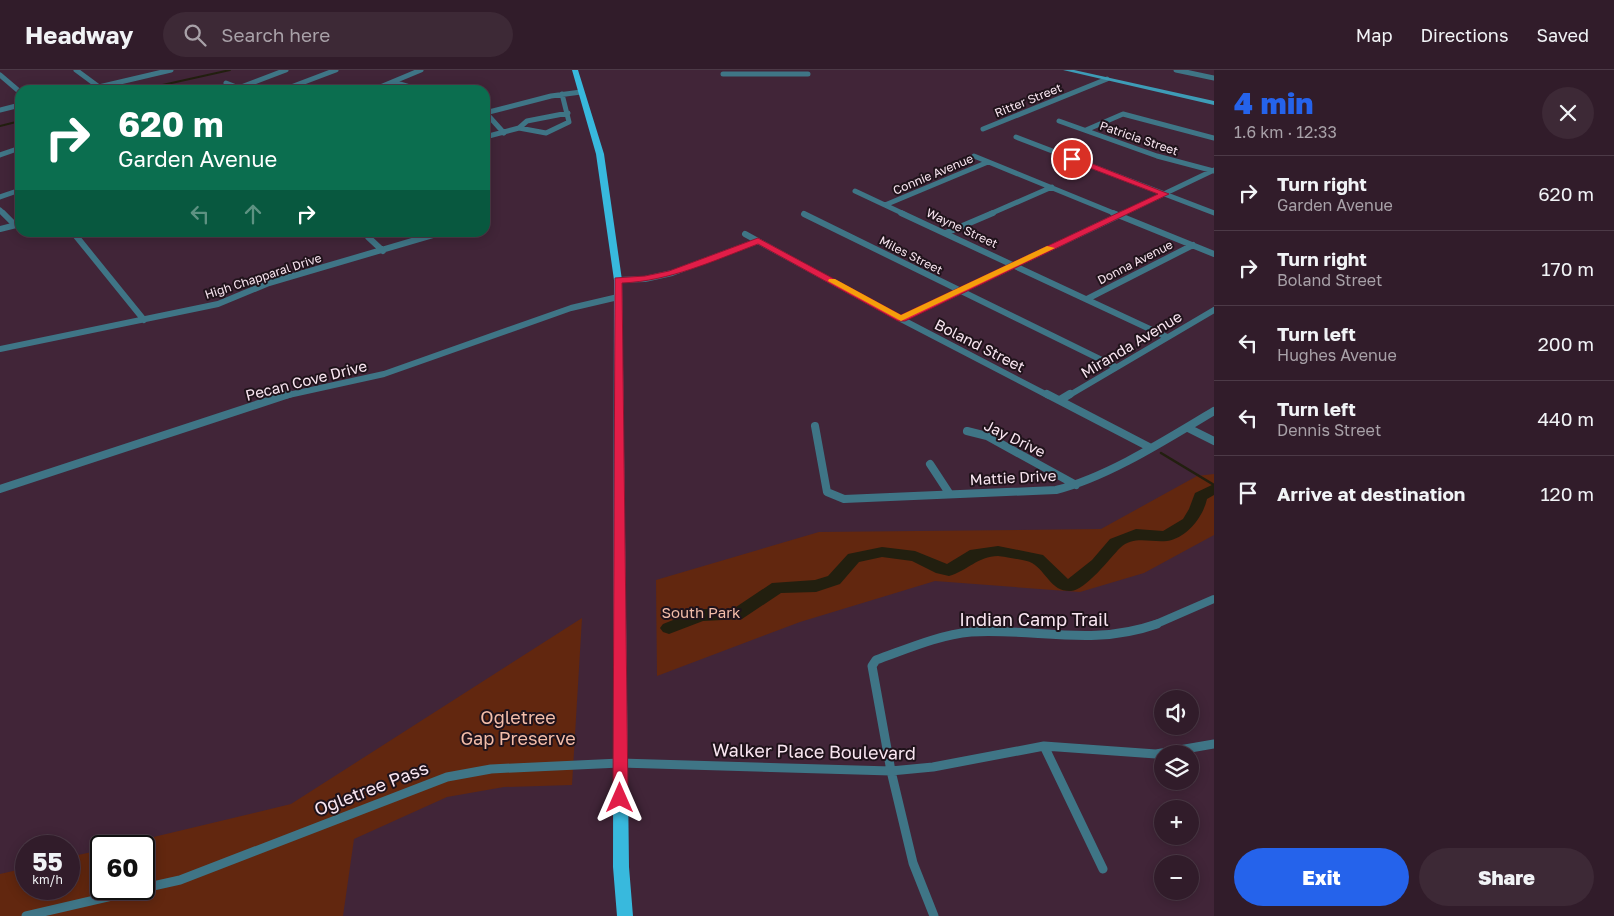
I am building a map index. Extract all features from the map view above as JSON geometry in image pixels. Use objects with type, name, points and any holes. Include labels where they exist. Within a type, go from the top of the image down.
[{"type":"main road","points":[[575,70],[600,154],[618,280],[621,866],[625,916]]},
{"type":"main road","points":[[1066,70],[1081,71],[1107,79],[1214,103]]},
{"type":"street","points":[[7,70],[0,73],[15,87]]},
{"type":"street","points":[[76,70],[96,85]]},
{"type":"street","points":[[107,85],[160,71],[171,70]]},
{"type":"street","points":[[247,85],[286,70]]},
{"type":"street","points":[[296,85],[336,70]]},
{"type":"street","points":[[385,85],[421,70]]},
{"type":"street","points":[[1176,70],[1214,78]]},
{"type":"street","points":[[722,74],[779,72],[808,74]]},
{"type":"street","name":"Ritter Street","points":[[983,129],[1107,79]]},
{"type":"street","points":[[393,82],[403,85]]},
{"type":"street","points":[[226,83],[231,85]]},
{"type":"street","points":[[490,112],[516,104],[581,92]]},
{"type":"street","points":[[519,128],[546,133],[570,122],[562,94]]},
{"type":"street","points":[[0,110],[15,107]]},
{"type":"street","points":[[490,135],[519,128],[527,121],[541,117],[568,113]]},
{"type":"street","points":[[1086,130],[1123,114],[1214,138]]},
{"type":"street","points":[[490,117],[504,133]]},
{"type":"street","name":"Patricia Street","points":[[1059,121],[1157,156],[1214,171]]},
{"type":"street","points":[[1016,138],[1214,213]]},
{"type":"street","points":[[0,155],[15,150]]},
{"type":"street","points":[[974,156],[1214,254]]},
{"type":"street","name":"Connie Avenue","points":[[885,205],[988,162]]},
{"type":"street","points":[[901,319],[1214,171]]},
{"type":"street","points":[[946,233],[1052,187]]},
{"type":"street","name":"Wayne Street","points":[[855,191],[1167,337]]},
{"type":"street","points":[[0,197],[15,192]]},
{"type":"street","points":[[0,210],[15,223]]},
{"type":"street","name":"Miles Street","points":[[804,214],[1116,367]]},
{"type":"street","points":[[0,229],[15,225]]},
{"type":"street","name":"Boland Street","points":[[745,234],[901,319],[1151,448]]},
{"type":"street","points":[[77,237],[144,320]]},
{"type":"street","points":[[368,237],[383,251]]},
{"type":"street","name":"High Chapparal Drive","points":[[0,348],[218,304],[269,283],[427,237]]},
{"type":"street","points":[[618,280],[645,279],[672,273],[758,241]]},
{"type":"street","name":"Donna Avenue","points":[[1087,299],[1193,245]]},
{"type":"street","name":"Pecan Cove Drive","points":[[0,489],[286,394],[384,374],[571,308],[618,297]]},
{"type":"street","name":"Miranda Avenue","points":[[1060,400],[1214,310]]},
{"type":"street","name":"Mattie Drive","points":[[815,426],[827,492],[844,499],[949,493],[1056,490],[1076,485],[1151,448],[1214,411]]},
{"type":"street","points":[[1188,428],[1214,441]]},
{"type":"street","name":"Jay Drive","points":[[967,431],[986,436],[1076,485]]},
{"type":"street","points":[[930,464],[949,493]]},
{"type":"street","name":"Indian Camp Trail","points":[[934,916],[913,862],[891,771],[872,666],[876,660],[951,635],[974,632],[1089,638],[1124,634],[1165,622],[1214,599]]},
{"type":"street","name":"Walker Place Boulevard","points":[[620,764],[891,771],[933,767],[1044,746],[1156,754],[1203,748],[1214,744]]},
{"type":"street","points":[[1044,746],[1103,869]]},
{"type":"street","name":"Ogletree Pass","points":[[155,886],[188,877],[447,777],[491,769],[620,764]]},
{"type":"street","name":"Ogletree Pass","points":[[26,916],[52,913],[101,900]]},
{"type":"green space","name":"South Park","points":[[1214,474],[1214,535],[1144,573],[1080,592],[935,581],[800,622],[657,676],[656,580],[819,532],[1101,529],[1197,476]]},
{"type":"green space","name":"Ogletree Gap Preserve","points":[[582,618],[572,785],[504,787],[447,797],[354,839],[343,916],[0,916],[0,874],[15,871],[15,900],[80,900],[80,855],[90,852],[90,900],[155,900],[155,837],[291,804]]},
{"type":"waterway","points":[[162,85],[230,70]]},
{"type":"waterway","points":[[0,126],[15,122]]},
{"type":"waterway","points":[[1161,453],[1214,485]]},
{"type":"waterway","points":[[669,628],[701,615],[736,615],[778,587],[816,586],[834,580],[854,558],[882,552],[915,556],[942,569],[949,570],[976,554],[998,551],[1037,559],[1061,583],[1071,585],[1098,564],[1116,543],[1136,534],[1166,536],[1189,522],[1197,509],[1200,496],[1214,489]]},
{"type":"slow traffic","points":[[832,281],[901,319],[1050,248]]},
{"type":"route","points":[[620,798],[618,280],[645,279],[672,273],[758,241],[901,319],[1165,194],[1072,159]]}]
